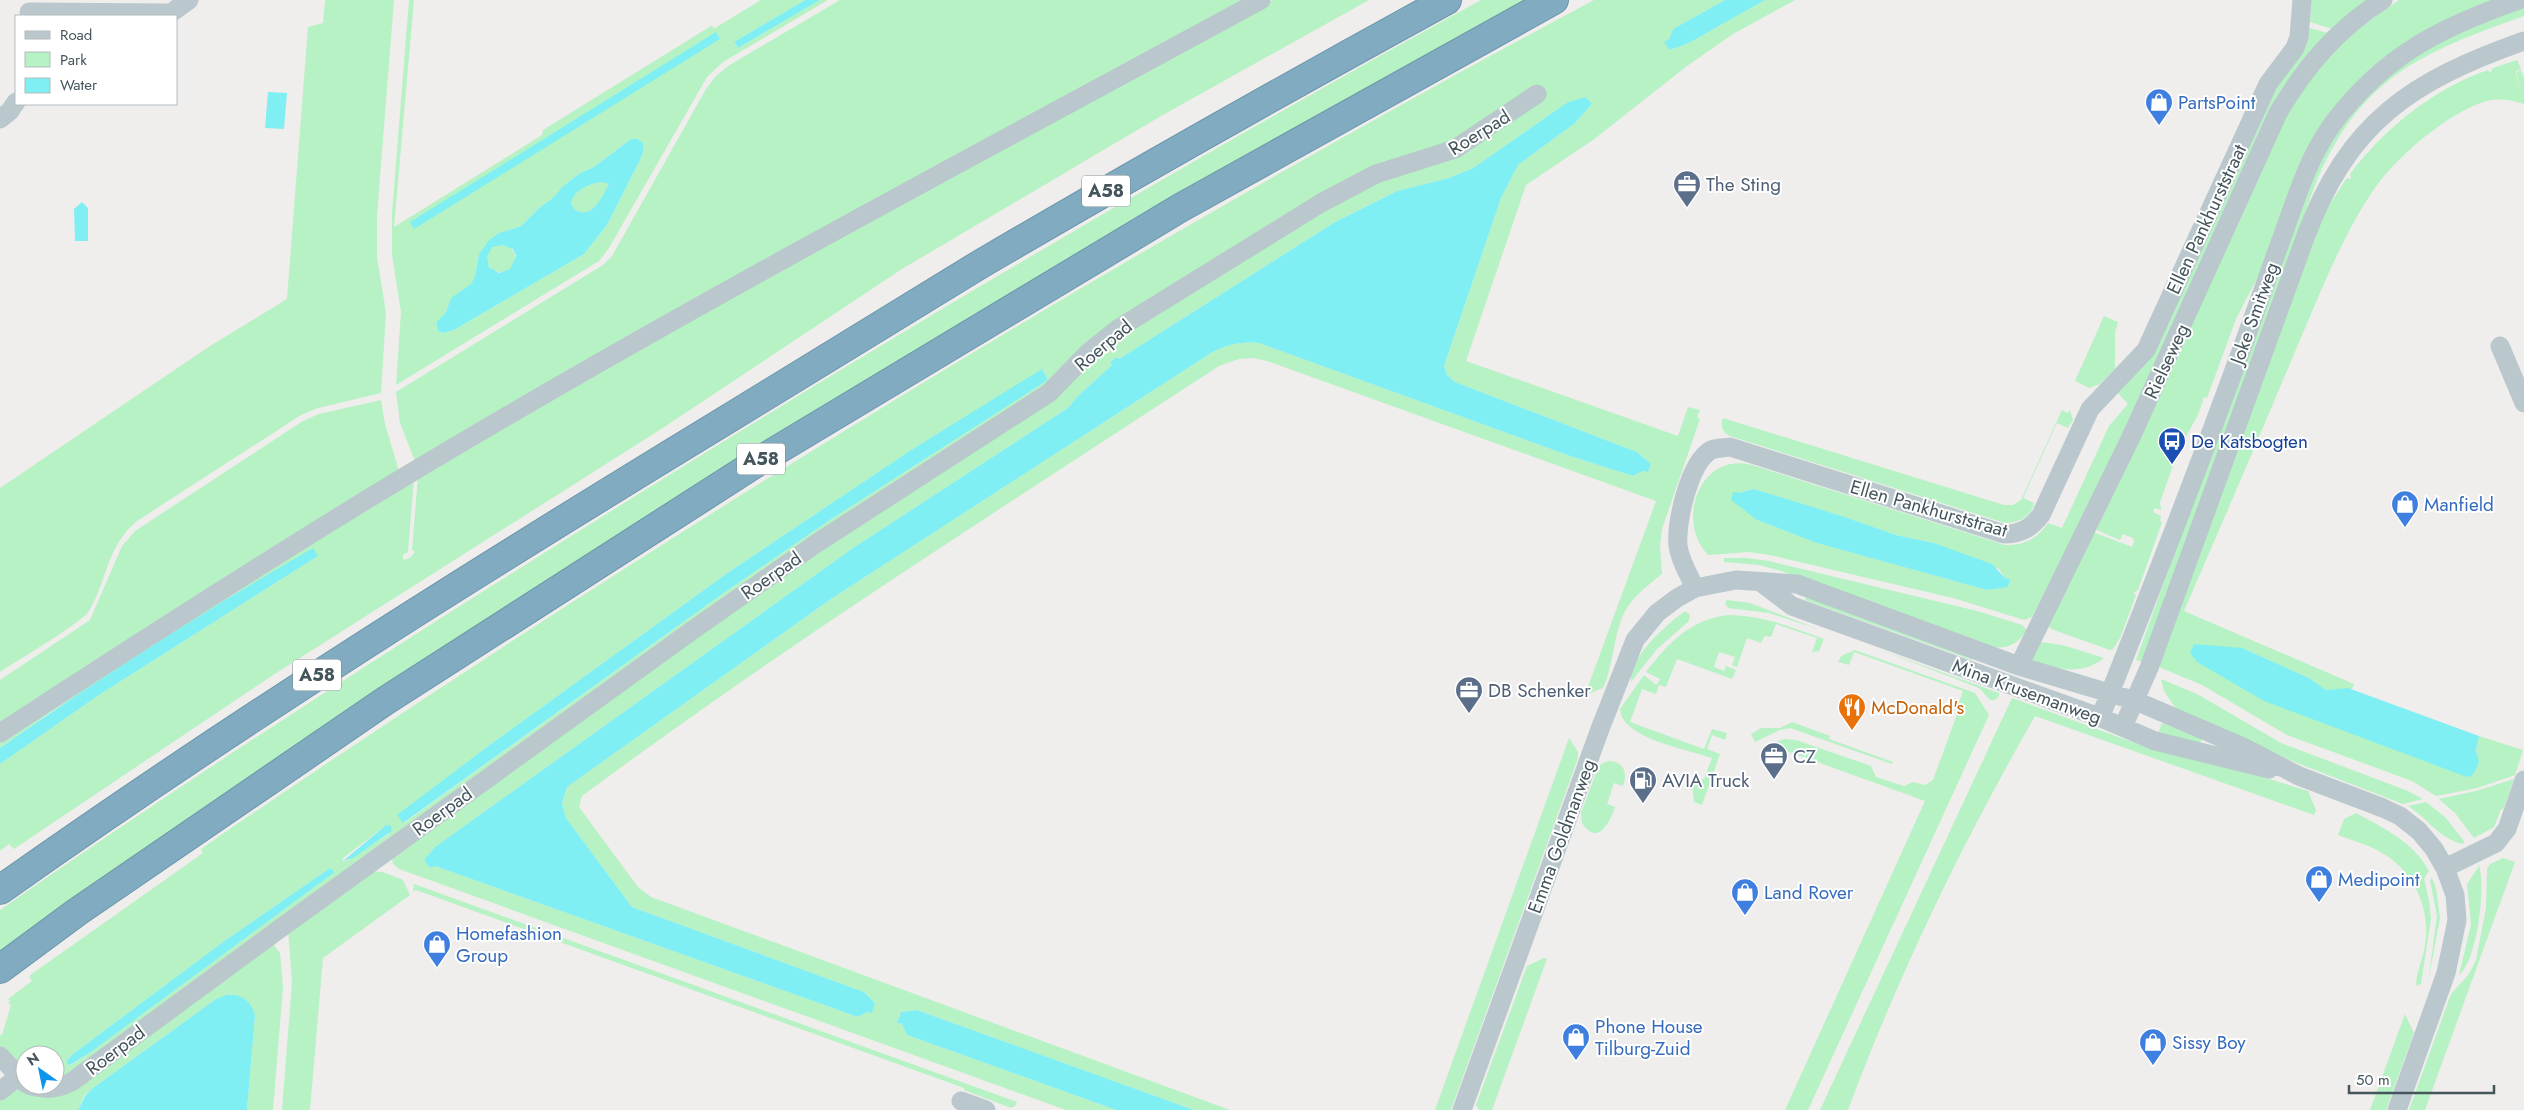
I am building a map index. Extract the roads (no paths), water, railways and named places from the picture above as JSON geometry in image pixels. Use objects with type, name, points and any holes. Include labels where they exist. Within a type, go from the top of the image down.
[{"type":"highway","name":"A58","points":[[0,890],[184,762],[354,651],[642,471],[1118,184],[1447,0]]},
{"type":"highway","name":"A58","points":[[0,969],[77,912],[385,702],[759,461],[1180,208],[1554,0]]},
{"type":"street","points":[[28,10],[171,13],[189,0]]},
{"type":"street","points":[[0,733],[169,622],[410,473],[777,263],[1261,0]]},
{"type":"street","name":"Ellen Pankhurststraat","points":[[1696,588],[1684,565],[1678,547],[1678,528],[1681,512],[1695,470],[1701,460],[1712,450],[1730,447],[2004,534],[2016,534],[2034,524],[2041,515],[2090,409],[2146,350],[2268,84],[2295,48],[2300,37],[2302,0]]},
{"type":"street","name":"Rielseweg","points":[[2019,666],[2132,435],[2278,113],[2302,74],[2325,46],[2343,29],[2383,0]]},
{"type":"street","name":"Joke Smitweg","points":[[2100,718],[2191,490],[2298,192],[2320,144],[2346,107],[2371,80],[2399,57],[2446,28],[2519,0]]},
{"type":"street","name":"Joke Smitweg","points":[[2123,727],[2136,702],[2301,247],[2328,184],[2361,138],[2395,104],[2416,88],[2452,69],[2524,41]]},
{"type":"street","name":"Roerpad","points":[[65,1085],[698,626],[816,543],[1049,393],[1089,352],[1119,328],[1321,203],[1376,174],[1455,150],[1537,94]]},
{"type":"street","points":[[0,118],[10,111],[15,104]]},
{"type":"street","points":[[2500,346],[2524,403]]},
{"type":"street","name":"Mina Krusemanweg","points":[[1696,588],[1736,580],[1763,584],[1797,584],[2019,666],[2110,692],[2136,702],[2243,748],[2299,776],[2400,816],[2419,831],[2434,848],[2445,868],[2455,895],[2457,920],[2446,973],[2397,1110]]},
{"type":"street","name":"Mina Krusemanweg","points":[[1763,584],[1792,606],[2100,718],[2155,741],[2299,776]]},
{"type":"street","name":"Emma Goldmanweg","points":[[1462,1110],[1626,657],[1635,640],[1657,613],[1677,598],[1696,588]]},
{"type":"street","points":[[2445,868],[2496,843],[2507,829],[2524,780]]},
{"type":"street","points":[[0,1056],[15,1073]]},
{"type":"street","points":[[0,1091],[15,1085]]},
{"type":"street","points":[[961,1101],[986,1110]]},
{"type":"water","points":[[805,0],[820,0],[738,48],[734,42]]},
{"type":"water","points":[[1725,0],[1765,0],[1689,43],[1670,50],[1664,42],[1669,39],[1673,29]]},
{"type":"water","points":[[716,32],[720,39],[414,229],[410,222]]},
{"type":"water","points":[[268,92],[287,93],[284,129],[265,128]]},
{"type":"water","points":[[1586,97],[1592,104],[1574,124],[1518,165],[1501,198],[1444,366],[1447,375],[1455,382],[1637,452],[1651,464],[1648,472],[1643,471],[1633,476],[1570,456],[1259,343],[1247,342],[1229,345],[1211,353],[831,599],[567,787],[562,803],[566,818],[632,907],[864,992],[875,1003],[872,1013],[867,1012],[858,1017],[435,866],[430,868],[424,860],[435,847],[853,548],[1068,408],[1077,397],[1112,365],[1110,362],[1117,357],[1119,359],[1335,222],[1397,191],[1449,178],[1473,168],[1568,102]]},
{"type":"water","points":[[631,139],[638,139],[643,143],[644,150],[640,160],[607,225],[584,254],[454,330],[443,333],[438,331],[436,323],[446,312],[451,298],[471,284],[475,276],[479,254],[489,240],[499,233],[521,226],[539,208],[554,197],[562,187],[580,173],[594,167]],"holes":[[[601,182],[609,184],[596,206],[586,212],[574,209],[571,203],[575,195],[587,186]],[[503,245],[513,249],[516,256],[510,269],[499,273],[489,267],[487,257],[492,247]]]},
{"type":"water","points":[[82,202],[88,208],[88,241],[75,241],[74,209]]},
{"type":"water","points":[[1042,369],[1048,380],[830,520],[728,590],[403,823],[397,815],[487,747],[726,574],[908,452]]},
{"type":"water","points":[[1754,489],[1896,535],[1934,543],[1992,564],[2005,578],[2010,579],[2008,587],[1987,590],[1817,543],[1757,520],[1731,500],[1733,492],[1739,493]]},
{"type":"water","points":[[313,548],[318,556],[99,695],[0,764],[0,748],[154,645],[233,595]]},
{"type":"water","points":[[2194,644],[2242,648],[2309,678],[2326,690],[2348,688],[2479,736],[2476,750],[2479,762],[2473,775],[2467,777],[2264,701],[2197,662],[2190,653]]},
{"type":"water","points":[[386,825],[391,826],[392,831],[353,858],[343,861]]},
{"type":"water","points":[[330,868],[335,872],[91,1052],[70,1065],[67,1064],[67,1060],[73,1054],[223,942]]},
{"type":"water","points":[[226,995],[236,995],[245,999],[254,1011],[255,1016],[247,1110],[78,1110],[85,1096],[93,1088],[216,999]]},
{"type":"water","points":[[917,1010],[1194,1110],[1116,1110],[907,1035],[902,1024],[897,1023],[901,1012]]},
{"type":"place","name":"PartsPoint","points":[[2159,126]]},
{"type":"place","name":"The Sting","points":[[1687,208]]},
{"type":"place","name":"De Katsbogten","points":[[2172,465]]},
{"type":"place","name":"Manfield","points":[[2405,528]]},
{"type":"place","name":"DB Schenker","points":[[1469,714]]},
{"type":"place","name":"McDonald's","points":[[1852,731]]},
{"type":"place","name":"CZ","points":[[1774,780]]},
{"type":"place","name":"AVIA Truck","points":[[1643,804]]},
{"type":"place","name":"Medipoint","points":[[2319,903]]},
{"type":"place","name":"Land Rover","points":[[1745,916]]},
{"type":"place","name":"Homefashion Group","points":[[437,968]]},
{"type":"place","name":"Phone House Tilburg-Zuid","points":[[1576,1061]]},
{"type":"place","name":"Sissy Boy","points":[[2153,1066]]}]
